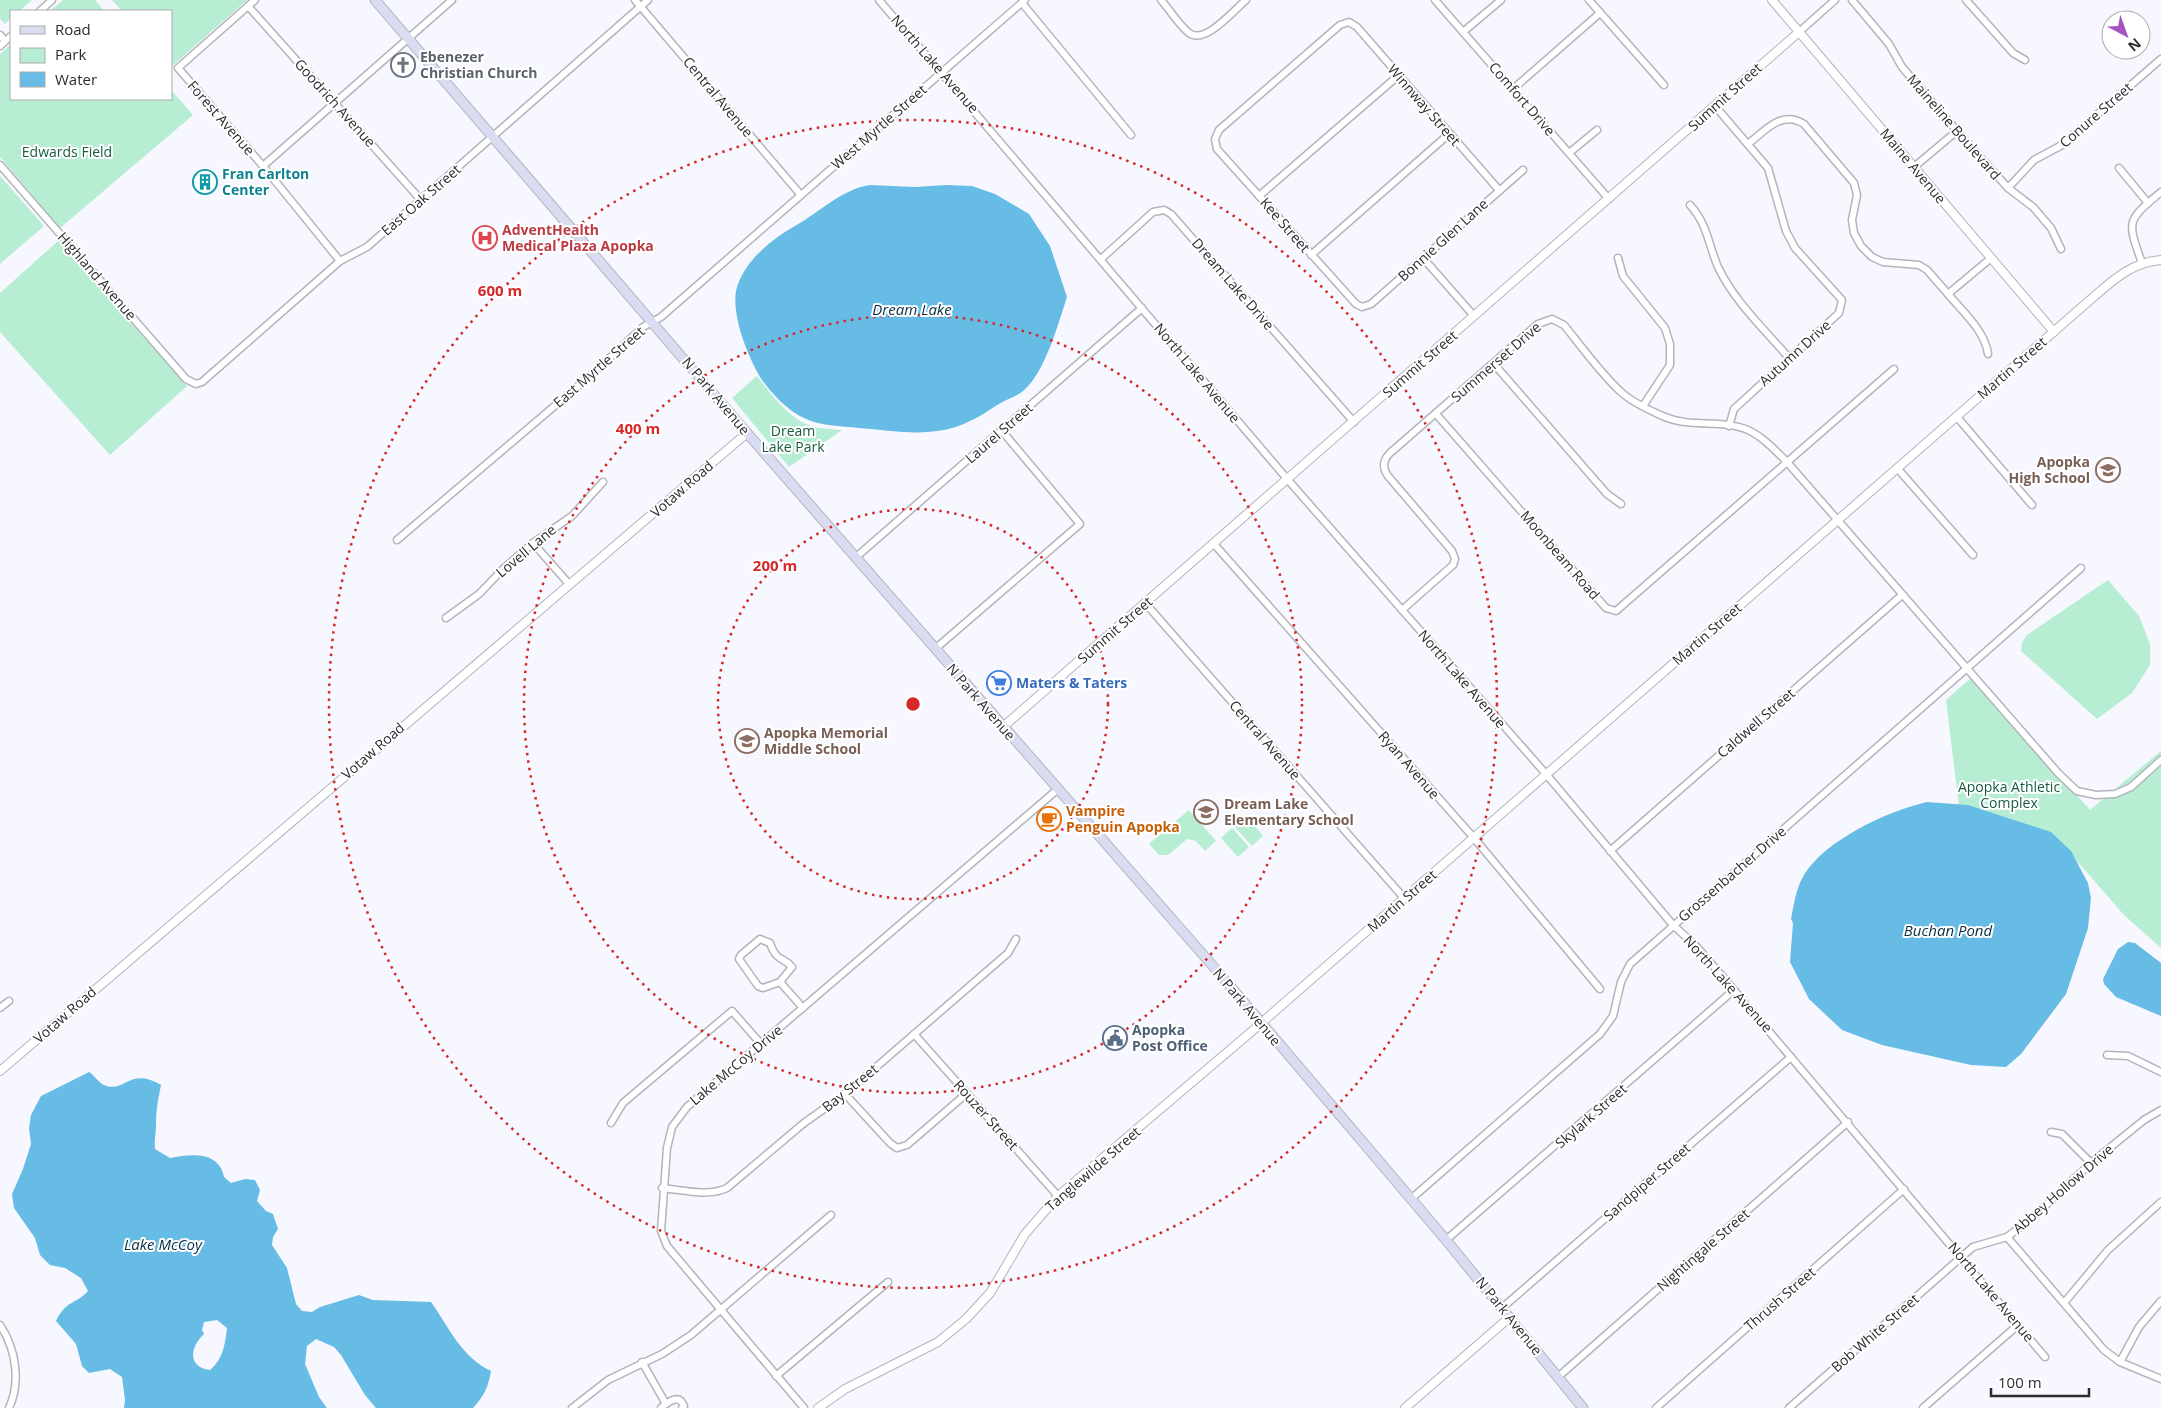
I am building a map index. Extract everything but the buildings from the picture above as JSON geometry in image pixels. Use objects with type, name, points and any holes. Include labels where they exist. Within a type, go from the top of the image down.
[{"type":"main road","name":"N Park Avenue","points":[[375,0],[855,558],[1261,1023],[1446,1240],[1583,1408]]},
{"type":"street","points":[[41,10],[52,0]]},
{"type":"street","points":[[248,6],[255,0]]},
{"type":"street","points":[[263,166],[452,0]]},
{"type":"street","name":"Central Avenue","points":[[635,0],[800,194]]},
{"type":"street","name":"East Oak Street","points":[[196,384],[207,379],[340,261],[367,247],[648,0]]},
{"type":"street","name":"North Lake Avenue","points":[[880,0],[1288,480],[1546,774],[1673,925],[1697,946],[1848,1122],[2045,1357]]},
{"type":"street","points":[[1161,0],[1190,34],[1198,37],[1207,34],[1246,0]]},
{"type":"street","name":"Comfort Drive","points":[[1435,0],[1608,199]]},
{"type":"street","points":[[1464,32],[1501,0]]},
{"type":"street","points":[[1589,0],[1664,85]]},
{"type":"street","name":"Maine Avenue","points":[[1772,0],[2054,332]]},
{"type":"street","name":"Summit Street","points":[[1004,727],[1835,0]]},
{"type":"street","name":"Maineline Boulevard","points":[[1852,0],[1889,44],[1902,67],[1957,131],[2008,188],[2033,207],[2051,228],[2062,249]]},
{"type":"street","points":[[1966,0],[2013,53],[2025,60]]},
{"type":"street","points":[[1024,1],[1131,135]]},
{"type":"street","name":"West Myrtle Street","points":[[800,194],[1024,1]]},
{"type":"street","name":"Forest Avenue","points":[[248,6],[178,68],[263,166],[340,261]]},
{"type":"street","name":"Goodrich Avenue","points":[[248,6],[420,200]]},
{"type":"street","points":[[1513,89],[1600,13]]},
{"type":"street","name":"Winnway Street","points":[[1215,139],[1220,130],[1340,25],[1349,22],[1357,27],[1498,190]]},
{"type":"street","points":[[0,35],[3,43]]},
{"type":"street","name":"Conure Street","points":[[2008,188],[2034,160],[2062,145],[2161,59]]},
{"type":"street","points":[[1259,196],[1399,75]]},
{"type":"street","name":"Autumn Drive","points":[[1715,106],[1768,168],[1786,230],[1795,248],[1842,300],[1839,313],[1734,408],[1729,426]]},
{"type":"street","points":[[1748,144],[1772,125],[1783,119],[1795,118],[1804,124],[1854,184],[1858,195],[1852,220],[1854,233],[1861,246],[1872,257],[1883,262],[1919,265],[1927,270],[1982,336],[1987,345],[1988,354]]},
{"type":"street","points":[[1569,153],[1597,130]]},
{"type":"street","points":[[1914,167],[1957,131]]},
{"type":"street","points":[[1311,255],[1449,134]]},
{"type":"street","name":"Kee Street","points":[[1215,139],[1217,149],[1311,255],[1356,304],[1362,307]]},
{"type":"street","name":"Highland Avenue","points":[[0,166],[186,378],[196,384]]},
{"type":"street","points":[[2119,168],[2148,203]]},
{"type":"street","name":"Bonnie Glen Lane","points":[[1362,307],[1371,304],[1498,190],[1523,170]]},
{"type":"street","points":[[2142,263],[2133,240],[2132,221],[2138,211],[2161,192]]},
{"type":"street","name":"East Myrtle Street","points":[[397,540],[591,375],[643,328],[661,317],[800,194]]},
{"type":"street","points":[[1690,205],[1700,217],[1718,268],[1734,293],[1789,358]]},
{"type":"street","name":"Dream Lake Drive","points":[[1101,259],[1153,212],[1164,210],[1171,214],[1354,422]]},
{"type":"street","points":[[1423,258],[1474,316]]},
{"type":"street","points":[[1618,258],[1622,276],[1665,328],[1670,344],[1670,366],[1643,406]]},
{"type":"street","points":[[1948,294],[1991,258]]},
{"type":"street","name":"Martin Street","points":[[1261,1023],[2116,278],[2142,263],[2161,260]]},
{"type":"street","name":"Laurel Street","points":[[855,558],[1142,308]]},
{"type":"street","name":"Summerset Drive","points":[[1402,610],[1453,565],[1455,560],[1452,551],[1390,479],[1384,466],[1385,460],[1390,453],[1538,324],[1549,319],[1556,319],[1564,325],[1622,393],[1643,406],[1682,423],[1729,426],[1748,430],[1769,444],[1838,520],[2059,774],[2077,791],[2096,795],[2115,794],[2131,787],[2161,760]]},
{"type":"street","points":[[1494,364],[1607,494],[1622,504]]},
{"type":"street","points":[[1787,462],[1894,369]]},
{"type":"street","name":"Moonbeam Road","points":[[1436,414],[1606,608],[1616,610],[1787,462]]},
{"type":"street","points":[[1956,417],[2032,505]]},
{"type":"street","points":[[935,649],[1080,524],[1002,431]]},
{"type":"street","name":"Votaw Road","points":[[0,1070],[747,432]]},
{"type":"street","points":[[1898,469],[1973,555]]},
{"type":"street","name":"Lovell Lane","points":[[446,618],[479,594],[503,569],[533,543],[572,516],[603,482]]},
{"type":"street","points":[[533,543],[569,584]]},
{"type":"street","name":"Ryan Avenue","points":[[1214,544],[1474,838],[1600,989]]},
{"type":"street","name":"Grossenbacher Drive","points":[[1411,1199],[1600,1034],[1614,1016],[1622,982],[1630,964],[2081,568]]},
{"type":"street","name":"Caldwell Street","points":[[1610,851],[1902,595]]},
{"type":"street","name":"Central Avenue","points":[[1146,604],[1404,898]]},
{"type":"street","name":"Lake McCoy Drive","points":[[804,1408],[720,1311],[667,1246],[661,1230],[662,1188],[667,1148],[672,1127],[687,1107],[1058,789]]},
{"type":"street","name":"Bay Street","points":[[662,1188],[709,1193],[727,1188],[804,1123],[845,1094],[1008,952],[1016,939]]},
{"type":"street","points":[[760,940],[770,943],[776,957],[792,967],[780,982],[763,988],[758,986],[741,962],[741,955],[760,940]]},
{"type":"street","points":[[780,982],[802,1008]]},
{"type":"street","name":"Skylark Street","points":[[1446,1240],[1734,990]]},
{"type":"street","points":[[0,1008],[9,1001]]},
{"type":"street","points":[[611,1123],[623,1103],[732,1011],[761,1044]]},
{"type":"street","name":"Tanglewilde Street","points":[[818,1408],[846,1389],[938,1342],[966,1319],[990,1293],[1025,1234],[1058,1196],[1261,1023]]},
{"type":"street","name":"Rouzer Street","points":[[914,1034],[1058,1196]]},
{"type":"street","points":[[2106,1055],[2128,1056],[2161,1072]]},
{"type":"street","name":"Sandpiper Street","points":[[1502,1308],[1791,1057]]},
{"type":"street","points":[[845,1094],[890,1144],[897,1148],[907,1145],[966,1094]]},
{"type":"street","name":"Abbey Hollow Drive","points":[[1961,1258],[1973,1247],[2007,1237],[2031,1219],[2091,1164],[2144,1120],[2161,1110]]},
{"type":"street","name":"Nightingale Street","points":[[1558,1377],[1848,1122]]},
{"type":"street","points":[[2051,1132],[2062,1134],[2091,1164]]},
{"type":"street","name":"Thrush Street","points":[[1656,1408],[1904,1190]]},
{"type":"street","points":[[2064,1303],[2108,1250],[2161,1202]]},
{"type":"street","points":[[572,1408],[608,1380],[662,1354],[691,1335],[831,1215]]},
{"type":"street","points":[[2007,1237],[2104,1350],[2120,1362],[2161,1379]]},
{"type":"street","name":"Bob White Street","points":[[1789,1408],[1961,1258]]},
{"type":"street","points":[[776,1376],[888,1282]]},
{"type":"street","points":[[2120,1362],[2139,1327],[2161,1301]]},
{"type":"street","points":[[1405,1408],[1510,1318]]},
{"type":"street","points":[[1923,1408],[2018,1325]]},
{"type":"street","points":[[0,1326],[10,1343],[14,1360],[16,1379],[13,1401],[9,1408]]},
{"type":"street","points":[[642,1362],[664,1406],[674,1399],[678,1399],[682,1401],[682,1408]]},
{"type":"green space","points":[[0,0],[32,0],[20,10],[10,10],[10,19],[5,24],[0,19]]},
{"type":"green space","points":[[63,0],[95,0],[103,10],[51,10]]},
{"type":"green space","points":[[112,0],[247,0],[172,66],[172,10],[121,10]]},
{"type":"green space","name":"Edwards Field","points":[[10,45],[10,100],[172,100],[172,91],[193,115],[60,228],[0,157],[0,54]]},
{"type":"green space","points":[[0,176],[44,226],[0,264]]},
{"type":"green space","points":[[58,241],[187,386],[110,455],[0,332],[0,293]]},
{"type":"green space","name":"Dream Lake Park","points":[[757,376],[781,405],[795,417],[815,427],[842,430],[789,467],[732,398]]},
{"type":"green space","points":[[2108,580],[2139,616],[2150,644],[2150,665],[2132,693],[2097,719],[2021,651],[2022,643],[2027,635]]},
{"type":"green space","name":"Apopka Athletic Complex","points":[[1973,676],[2090,810],[2161,751],[2161,948],[2124,915],[2063,845],[1964,848],[1946,700]]},
{"type":"green space","points":[[1189,810],[1216,841],[1205,851],[1196,841],[1187,839],[1168,855],[1159,855],[1149,844]]},
{"type":"green space","points":[[1246,816],[1263,836],[1252,846],[1234,826]]},
{"type":"green space","points":[[1232,828],[1249,847],[1238,857],[1221,838]]},
{"type":"water","name":"Dream Lake","points":[[870,185],[915,187],[972,186],[995,194],[1029,214],[1050,246],[1067,297],[1055,334],[1038,373],[1031,383],[1017,395],[957,427],[930,432],[902,432],[810,421],[792,411],[771,391],[762,380],[746,347],[738,320],[736,294],[742,275],[754,258],[769,243],[841,196],[860,187]]},
{"type":"water","name":"Buchan Pond","points":[[1927,802],[1968,805],[2051,832],[2071,851],[2088,883],[2091,898],[2088,928],[2066,994],[2021,1054],[2006,1067],[1971,1065],[1882,1045],[1842,1030],[1809,999],[1790,962],[1793,923],[1791,919],[1796,896],[1801,880],[1814,862],[1842,839],[1859,829],[1894,812]]},
{"type":"water","points":[[2128,942],[2135,943],[2161,963],[2161,1016],[2116,997],[2104,984],[2103,979],[2118,949]]},
{"type":"water","name":"Lake McCoy","points":[[89,1072],[102,1084],[111,1087],[142,1078],[161,1085],[157,1110],[155,1149],[170,1158],[195,1155],[210,1159],[216,1162],[224,1177],[231,1183],[245,1179],[255,1180],[260,1190],[257,1201],[266,1211],[273,1214],[278,1229],[273,1237],[272,1245],[287,1268],[296,1304],[302,1311],[312,1312],[320,1307],[359,1295],[373,1300],[431,1302],[464,1350],[491,1371],[487,1387],[480,1400],[473,1408],[376,1408],[365,1395],[341,1355],[334,1347],[316,1339],[307,1346],[305,1364],[319,1397],[327,1408],[124,1408],[125,1400],[122,1377],[110,1369],[89,1373],[82,1366],[76,1344],[56,1321],[63,1309],[88,1291],[81,1278],[65,1268],[50,1265],[40,1255],[35,1238],[14,1208],[12,1194],[31,1144],[29,1128],[31,1115],[41,1096]],"holes":[[[217,1320],[227,1328],[223,1351],[214,1366],[210,1370],[197,1365],[193,1356],[196,1345],[204,1334],[202,1330],[204,1322]]]},
{"type":"place","name":"Ebenezer Christian Church","points":[[403,65]]},
{"type":"place","name":"Fran Carlton Center","points":[[205,182]]},
{"type":"place","name":"AdventHealth Medical Plaza Apopka","points":[[485,238]]},
{"type":"place","name":"Apopka High School","points":[[2108,470]]},
{"type":"place","name":"Maters & Taters","points":[[999,683]]},
{"type":"place","name":"Apopka Memorial Middle School","points":[[747,741]]},
{"type":"place","name":"Dream Lake Elementary School","points":[[1206,812]]},
{"type":"place","name":"Vampire Penguin Apopka","points":[[1049,819]]},
{"type":"place","name":"Apopka Post Office","points":[[1115,1038]]}]
